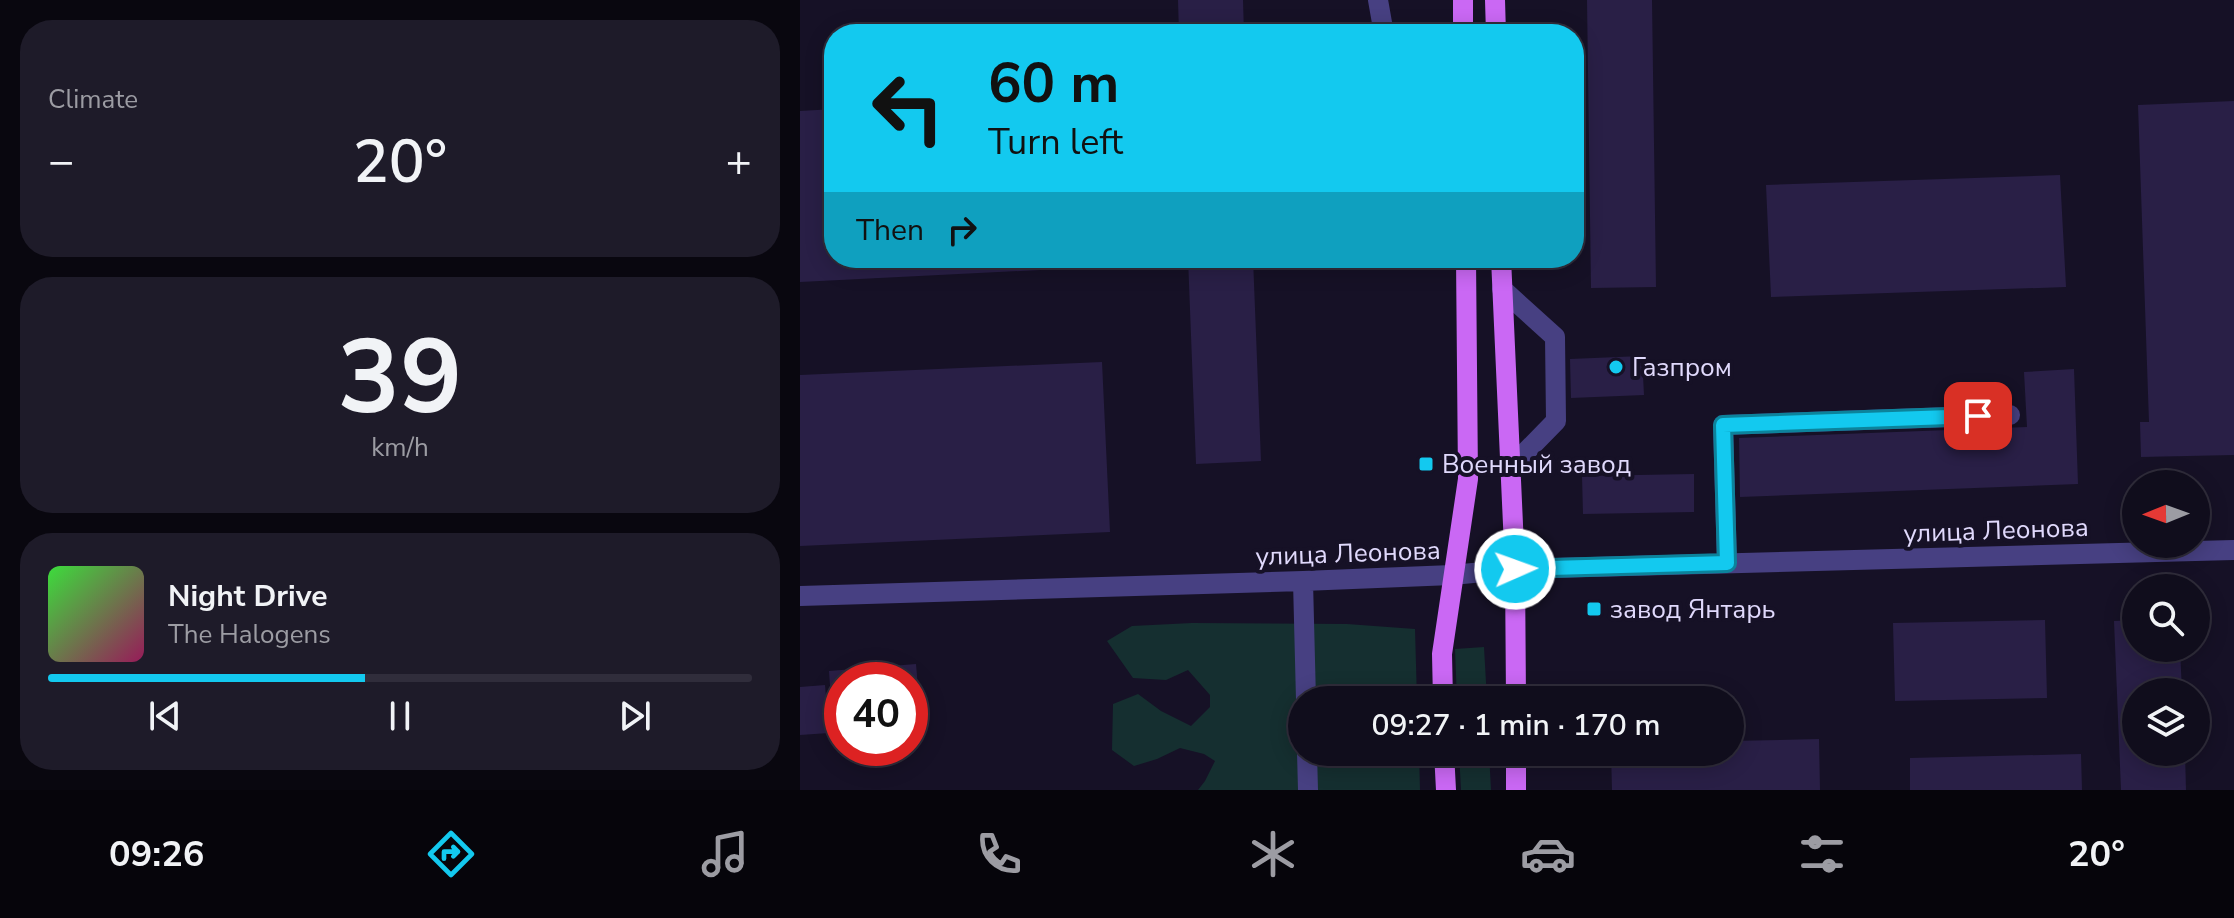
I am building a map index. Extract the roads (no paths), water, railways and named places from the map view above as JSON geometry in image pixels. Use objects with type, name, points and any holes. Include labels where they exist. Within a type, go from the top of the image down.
[{"type":"main road","points":[[1463,0],[1463,24]]},
{"type":"main road","points":[[1495,0],[1496,24]]},
{"type":"main road","points":[[1443,686],[1442,654],[1468,479],[1466,268]]},
{"type":"main road","points":[[1501,268],[1515,569],[1516,686]]},
{"type":"main road","points":[[1445,766],[1446,790]]},
{"type":"main road","points":[[1516,766],[1516,790]]},
{"type":"street","points":[[1378,0],[1382,24]]},
{"type":"street","points":[[1502,289],[1555,337],[1556,421],[1510,468]]},
{"type":"street","points":[[1727,563],[1723,425],[2010,415]]},
{"type":"street","name":"улица Леонова","points":[[800,596],[1303,581],[1452,575],[1515,569],[2234,550]]},
{"type":"street","points":[[1303,581],[1306,686]]},
{"type":"street","points":[[1307,766],[1308,790]]},
{"type":"place","name":"Газпром","points":[[1616,367]]},
{"type":"place","name":"Военный завод","points":[[1426,464]]},
{"type":"place","name":"завод Янтарь","points":[[1594,609]]}]
